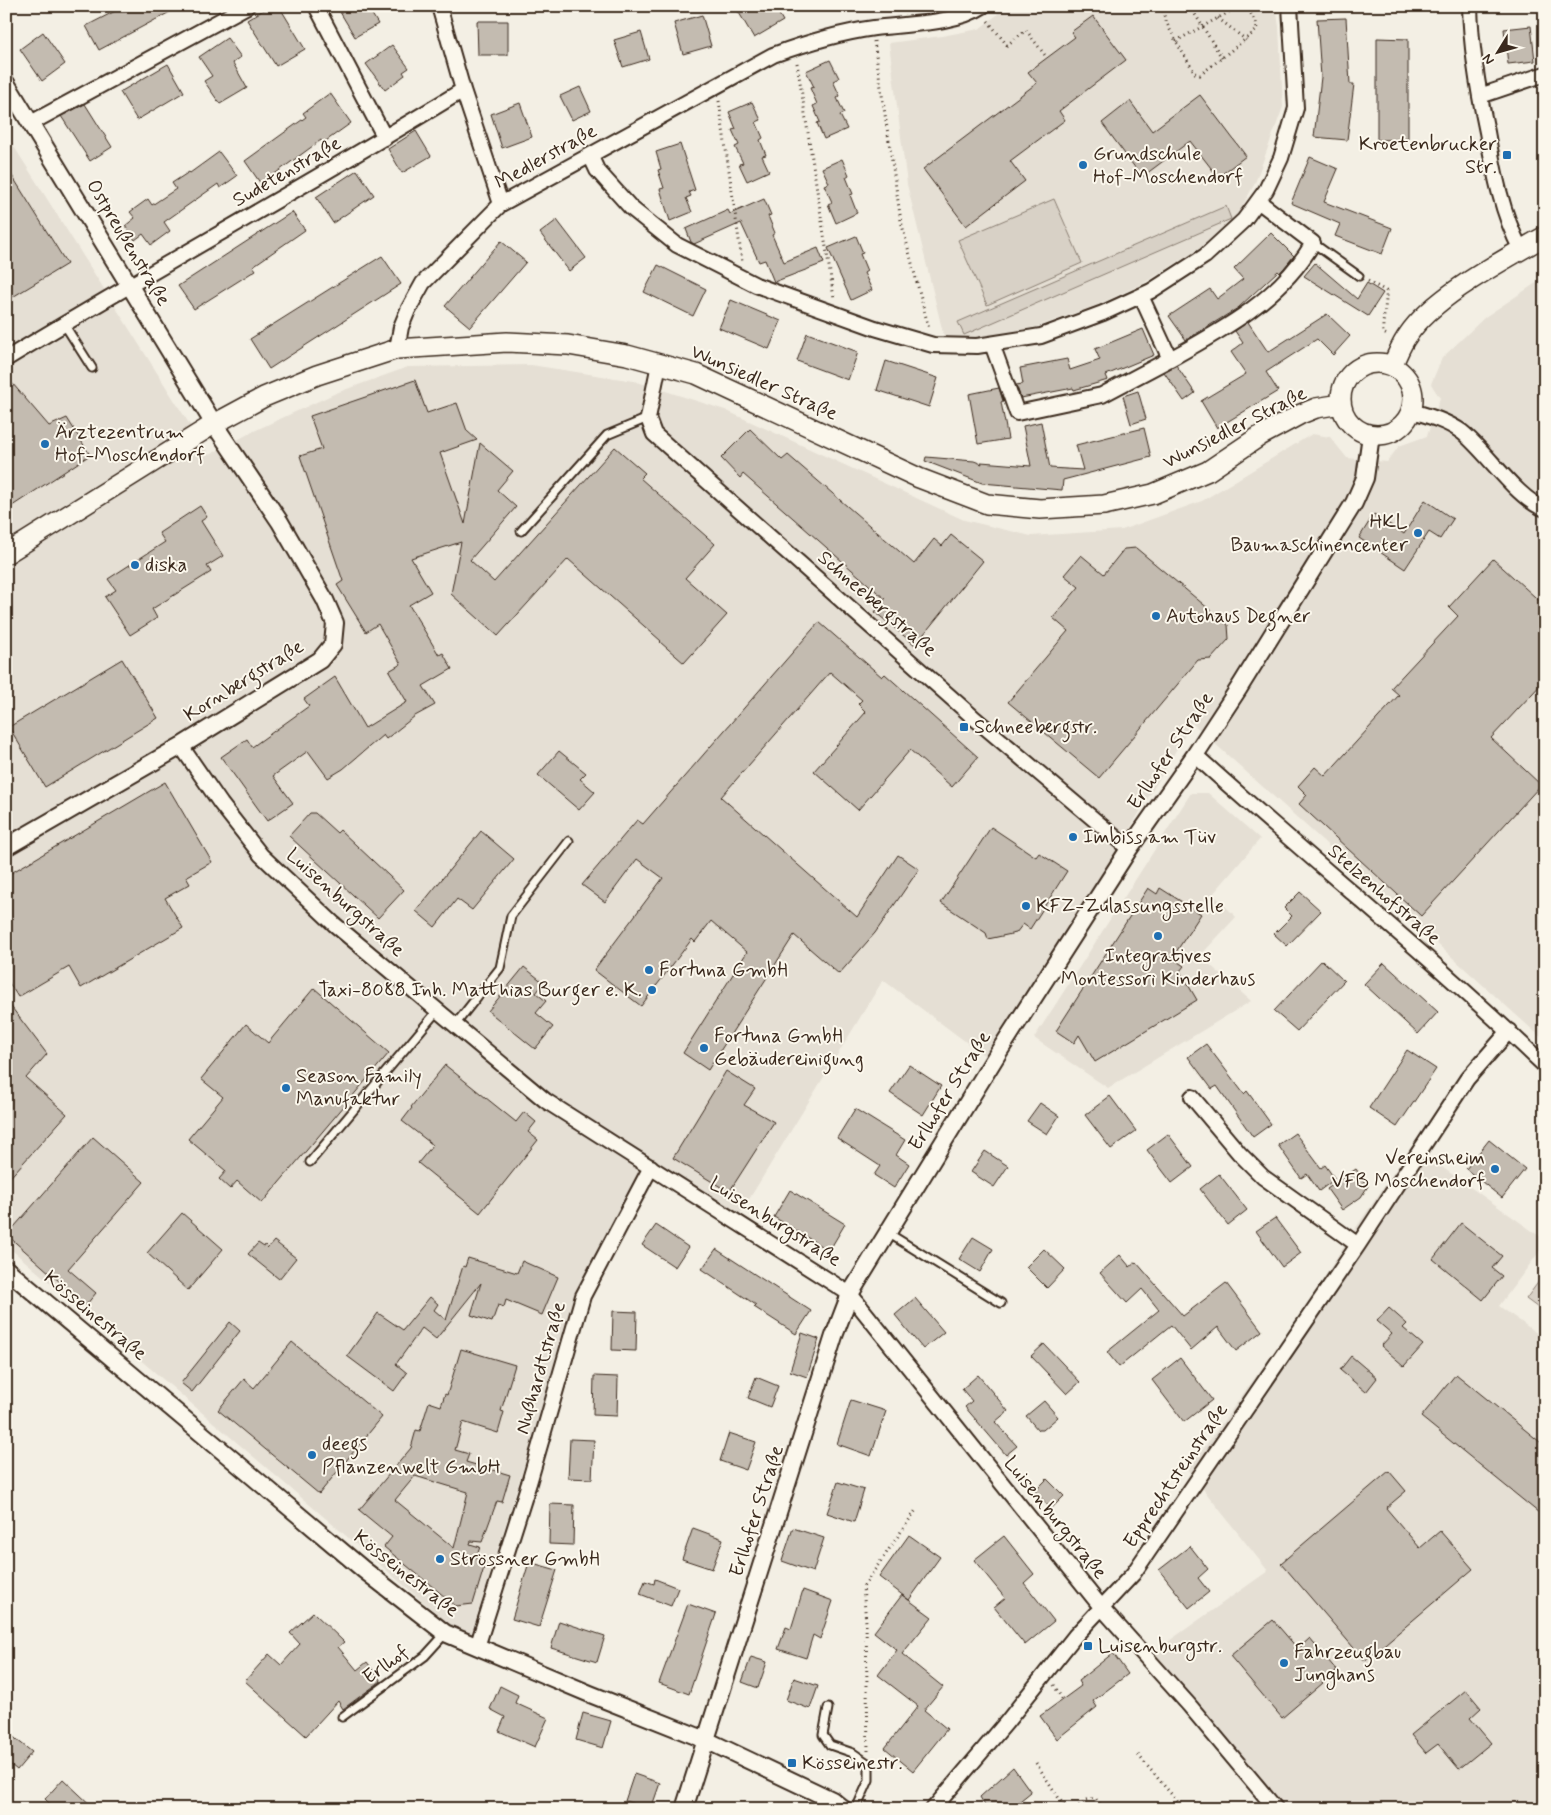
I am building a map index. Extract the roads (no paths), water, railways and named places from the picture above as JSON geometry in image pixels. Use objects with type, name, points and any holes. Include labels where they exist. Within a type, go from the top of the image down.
[{"type":"main road","points":[[1392,366],[1407,336],[1425,315],[1445,298],[1545,236]]},
{"type":"main road","name":"Wunsiedler Straße","points":[[6,554],[214,424],[264,397],[317,375],[397,349],[507,342],[568,345],[627,355],[696,374],[919,478],[987,504],[1040,509],[1104,505],[1153,494],[1208,471],[1260,436],[1302,414],[1316,408],[1341,404]]},
{"type":"main road","points":[[1379,362],[1392,366],[1400,370],[1409,382],[1414,400],[1412,411],[1408,419],[1395,431],[1379,436],[1360,431],[1345,416],[1341,404],[1343,386],[1351,374],[1358,368],[1379,362]]},
{"type":"street","points":[[31,123],[247,6]]},
{"type":"street","points":[[316,6],[385,138]]},
{"type":"street","points":[[439,6],[463,90],[501,204]]},
{"type":"street","points":[[590,155],[597,170],[631,208],[678,245],[745,280],[836,314],[933,345],[977,346],[1041,336],[1103,314],[1152,291],[1205,256],[1244,220],[1266,190],[1281,158],[1296,108],[1290,6]]},
{"type":"street","points":[[1470,6],[1470,40],[1480,96],[1507,219],[1520,250]]},
{"type":"street","name":"Medlerstraße","points":[[397,349],[401,328],[423,282],[501,204],[773,55],[819,39],[872,28],[930,22],[980,8]]},
{"type":"street","points":[[1480,96],[1545,74]]},
{"type":"street","name":"Ostpreußenstraße","points":[[6,83],[214,424]]},
{"type":"street","name":"Sudetenstraße","points":[[6,360],[64,324],[385,138],[463,90]]},
{"type":"street","points":[[992,344],[1016,413],[1102,395],[1170,359],[1209,338],[1265,300],[1302,262],[1313,243],[1258,201]]},
{"type":"street","points":[[1140,296],[1170,359]]},
{"type":"street","points":[[648,418],[659,364]]},
{"type":"street","points":[[1412,411],[1445,422],[1462,433],[1529,500],[1545,509]]},
{"type":"street","name":"Schneebergstraße","points":[[648,418],[654,434],[974,717],[1130,849]]},
{"type":"street","name":"Kornbergstraße","points":[[6,847],[181,746],[320,660],[333,644],[335,623],[325,600],[280,522],[214,424]]},
{"type":"street","name":"Erlhofer Straße","points":[[684,1809],[834,1336],[850,1294],[998,1053],[1130,849],[1195,755],[1354,503],[1365,478],[1371,435]]},
{"type":"street","name":"Luisenburgstraße","points":[[181,746],[221,804],[261,855],[334,924],[546,1101],[850,1294],[1102,1608],[1189,1705],[1276,1809]]},
{"type":"street","name":"Stelzenhofstraße","points":[[1195,755],[1508,1031],[1545,1066]]},
{"type":"street","name":"Epprechtsteinstraße","points":[[933,1809],[1012,1716],[1074,1636],[1133,1574],[1358,1246],[1467,1079],[1508,1031]]},
{"type":"street","points":[[1192,1098],[1238,1154],[1263,1177],[1358,1246]]},
{"type":"street","name":"Nußhardtstraße","points":[[477,1647],[583,1296],[651,1167]]},
{"type":"street","name":"Kösseinestraße","points":[[6,1269],[364,1570],[445,1633],[706,1740],[832,1800],[843,1809]]},
{"type":"lane","points":[[1313,243],[1359,276]]},
{"type":"lane","points":[[64,324],[92,368]]},
{"type":"lane","points":[[520,531],[606,435],[648,418]]},
{"type":"lane","points":[[455,1025],[500,968],[511,916],[569,841]]},
{"type":"lane","points":[[310,1162],[438,1010]]},
{"type":"lane","points":[[887,1233],[1001,1303]]},
{"type":"lane","name":"Erlhof","points":[[342,1718],[426,1656],[445,1633]]},
{"type":"lane","points":[[828,1708],[823,1735],[830,1745],[853,1753],[869,1764],[869,1780],[856,1809]]},
{"type":"place","name":"Kroetenbrucker Str.","points":[[1507,155]]},
{"type":"place","name":"Grundschule Hof-Moschendorf","points":[[1083,165]]},
{"type":"place","name":"Ärztezentrum Hof-Moschendorf","points":[[45,444]]},
{"type":"place","name":"HKL Baumaschinencenter","points":[[1418,533]]},
{"type":"place","name":"diska","points":[[135,565]]},
{"type":"place","name":"Autohaus Degner","points":[[1156,616]]},
{"type":"place","name":"Schneebergstr.","points":[[964,727]]},
{"type":"place","name":"Imbiss am Tüv","points":[[1073,837]]},
{"type":"place","name":"KFZ-Zulassungsstelle","points":[[1026,906]]},
{"type":"place","name":"Integratives Montessori Kinderhaus","points":[[1158,936]]},
{"type":"place","name":"Fortuna GmbH","points":[[649,970]]},
{"type":"place","name":"Taxi-8088 Inh. Matthias Burger e. K.","points":[[652,990]]},
{"type":"place","name":"Fortuna GmbH Gebäudereinigung","points":[[704,1048]]},
{"type":"place","name":"Season Family Manufaktur","points":[[286,1088]]},
{"type":"place","name":"Vereinsheim VFB Moschendorf","points":[[1495,1169]]},
{"type":"place","name":"deegs Pflanzenwelt GmbH","points":[[312,1455]]},
{"type":"place","name":"Strössner GmbH","points":[[440,1559]]},
{"type":"place","name":"Luisenburgstr.","points":[[1088,1646]]},
{"type":"place","name":"Fahrzeugbau Junghans","points":[[1284,1663]]},
{"type":"place","name":"Kösseinestr.","points":[[792,1763]]}]
